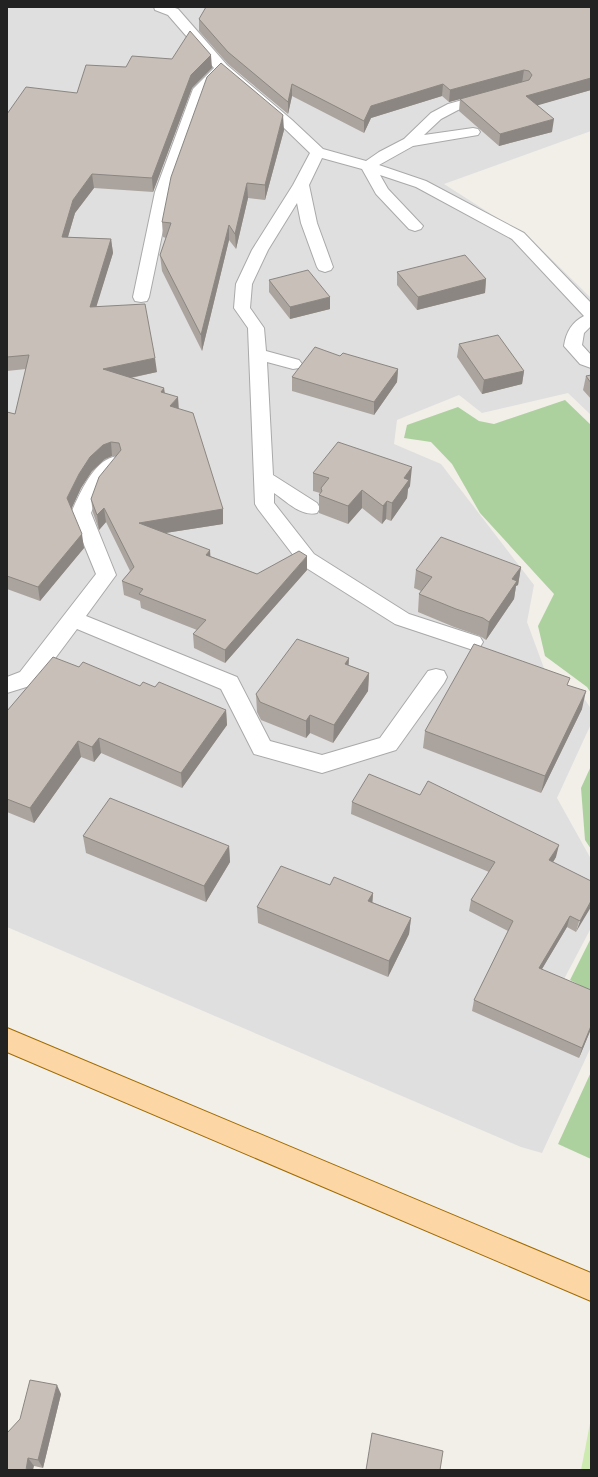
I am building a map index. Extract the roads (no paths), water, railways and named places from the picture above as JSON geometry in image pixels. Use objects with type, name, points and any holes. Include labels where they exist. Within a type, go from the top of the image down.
[{"type":"main road","points":[[7,1040],[591,1287]]},
{"type":"street","points":[[160,7],[173,12],[222,68],[318,152],[368,166],[421,184],[518,236],[591,313]]},
{"type":"street","points":[[141,297],[162,192],[200,89],[222,68]]},
{"type":"street","points":[[410,142],[436,116],[447,110],[499,94]]},
{"type":"street","points":[[368,166],[384,154],[410,142],[473,132]]},
{"type":"street","points":[[318,152],[301,185],[260,250],[244,284],[242,308],[256,328],[265,504],[307,559],[402,619],[473,642]]},
{"type":"street","points":[[368,166],[381,191],[415,226]]},
{"type":"street","points":[[301,185],[310,223],[326,268]]},
{"type":"street","points":[[591,319],[581,324],[573,338],[573,346],[586,360],[591,362]]},
{"type":"street","points":[[258,354],[293,364]]},
{"type":"street","points":[[7,685],[28,678],[106,575],[81,513],[91,488],[113,463]]},
{"type":"street","points":[[264,478],[310,508]]},
{"type":"street","points":[[73,619],[230,683],[262,748],[322,764],[388,744],[436,677]]}]
